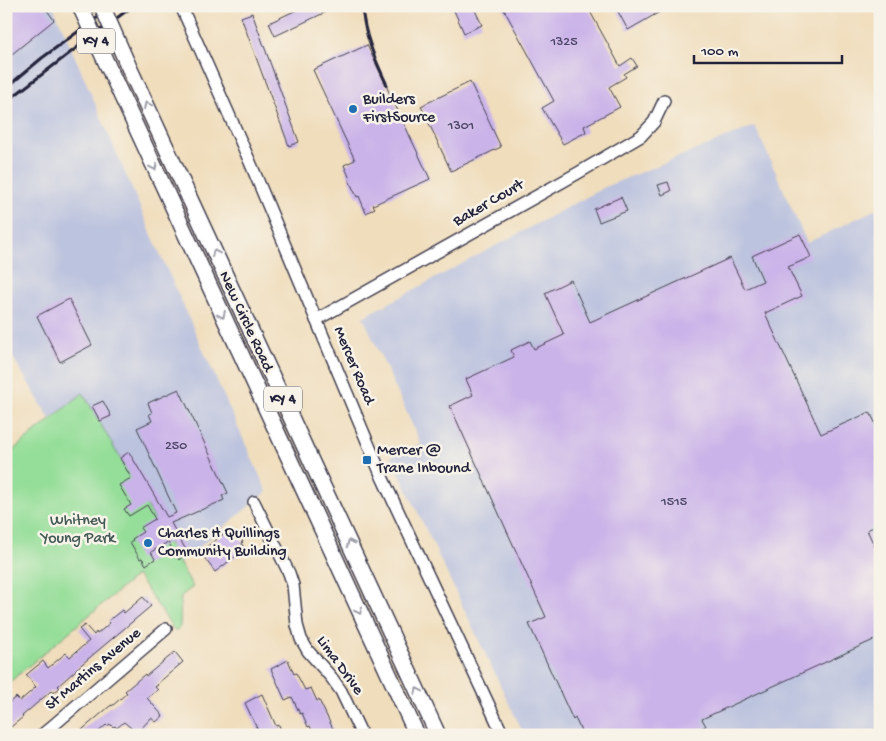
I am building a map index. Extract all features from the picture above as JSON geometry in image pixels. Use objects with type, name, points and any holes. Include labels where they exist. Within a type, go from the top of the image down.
[{"type":"highway","name":"New Circle Road","points":[[80,6],[417,735]]},
{"type":"highway","name":"New Circle Road","points":[[102,6],[438,735]]},
{"type":"street","name":"Mercer Road","points":[[181,6],[250,162],[383,479],[503,735]]},
{"type":"street","name":"Baker Court","points":[[316,320],[578,173],[640,136],[654,122],[664,101]]},
{"type":"street","name":"Lima Drive","points":[[254,502],[289,573],[294,592],[297,626],[301,640],[341,691],[362,735]]},
{"type":"street","name":"St Martins Avenue","points":[[42,735],[166,629]]},
{"type":"shaded area","points":[[6,6],[53,6],[161,256],[267,492],[179,563],[83,393],[50,419],[6,346]]},
{"type":"shaded area","points":[[755,126],[807,243],[880,207],[880,735],[524,735],[391,456],[421,444],[363,317],[607,186]]},
{"type":"green space","name":"Whitney Young Park","points":[[83,393],[193,587],[181,596],[180,627],[175,631],[137,575],[6,685],[6,456]]},
{"type":"building","points":[[6,6],[44,6],[54,20],[12,54],[6,47]]},
{"type":"building","points":[[305,6],[324,6],[326,12],[275,36],[269,23]]},
{"type":"building","points":[[452,6],[473,6],[482,25],[464,33]]},
{"type":"building","points":[[502,6],[587,6],[620,66],[632,58],[637,66],[624,74],[626,77],[609,87],[620,107],[584,126],[586,132],[563,144],[542,108],[554,101]]},
{"type":"building","points":[[615,6],[670,6],[628,30]]},
{"type":"building","points":[[252,13],[299,142],[289,146],[241,17]]},
{"type":"building","points":[[367,45],[430,179],[373,205],[375,208],[366,213],[359,196],[357,197],[349,180],[344,165],[355,160],[313,70]]},
{"type":"building","points":[[470,82],[501,147],[451,171],[421,106]]},
{"type":"building","points":[[668,182],[671,191],[662,195],[658,185]]},
{"type":"building","points":[[621,197],[627,211],[599,222],[594,209]]},
{"type":"building","points":[[800,234],[811,257],[788,267],[802,296],[765,313],[821,434],[870,412],[880,433],[880,524],[867,530],[880,558],[880,637],[702,719],[706,726],[688,735],[583,735],[575,718],[573,720],[529,624],[546,617],[450,406],[473,395],[466,379],[514,357],[511,350],[530,341],[534,349],[564,335],[545,293],[571,280],[590,322],[730,258],[745,289],[763,281],[752,256]]},
{"type":"building","points":[[69,299],[92,345],[60,362],[37,316]]},
{"type":"building","points":[[179,389],[228,493],[222,496],[224,500],[171,523],[187,552],[179,560],[168,542],[151,552],[155,559],[146,565],[130,542],[143,532],[140,528],[155,519],[147,505],[129,516],[124,509],[131,505],[119,485],[131,478],[120,458],[129,452],[167,517],[176,513],[137,428],[152,421],[149,414],[152,413],[148,403]]},
{"type":"building","points":[[103,401],[111,416],[100,421],[92,406]]},
{"type":"building","points":[[230,529],[234,534],[236,532],[243,542],[241,543],[245,549],[215,572],[200,552]]},
{"type":"building","points":[[143,597],[151,606],[76,669],[58,686],[60,688],[53,693],[51,691],[6,731],[6,705],[16,697],[20,701],[36,687],[26,675],[43,661],[48,668],[66,653],[70,657],[89,641],[79,629],[85,625],[94,635],[96,632],[97,634],[110,623],[108,621],[122,610],[124,613]]},
{"type":"building","points":[[175,652],[183,662],[157,684],[155,687],[158,690],[147,698],[163,716],[156,722],[151,718],[137,733],[124,722],[117,728],[110,724],[106,725],[95,735],[76,735],[127,693],[125,691],[145,674],[146,676]]},
{"type":"building","points":[[288,660],[294,674],[296,673],[305,690],[311,688],[317,701],[319,700],[336,735],[314,735],[302,713],[300,714],[292,697],[285,700],[271,669]]},
{"type":"building","points":[[262,694],[276,726],[279,725],[283,735],[260,735],[245,703]]},
{"type":"railway","points":[[6,88],[42,58],[113,6]]},
{"type":"railway","points":[[6,102],[133,6]]},
{"type":"railway","points":[[362,6],[363,17],[374,56],[387,85]]},
{"type":"place","name":"Builders FirstSource","points":[[353,109]]},
{"type":"place","name":"Mercer @ Trane Inbound","points":[[367,460]]},
{"type":"place","name":"Charles H Quillings Community Building","points":[[148,543]]}]
